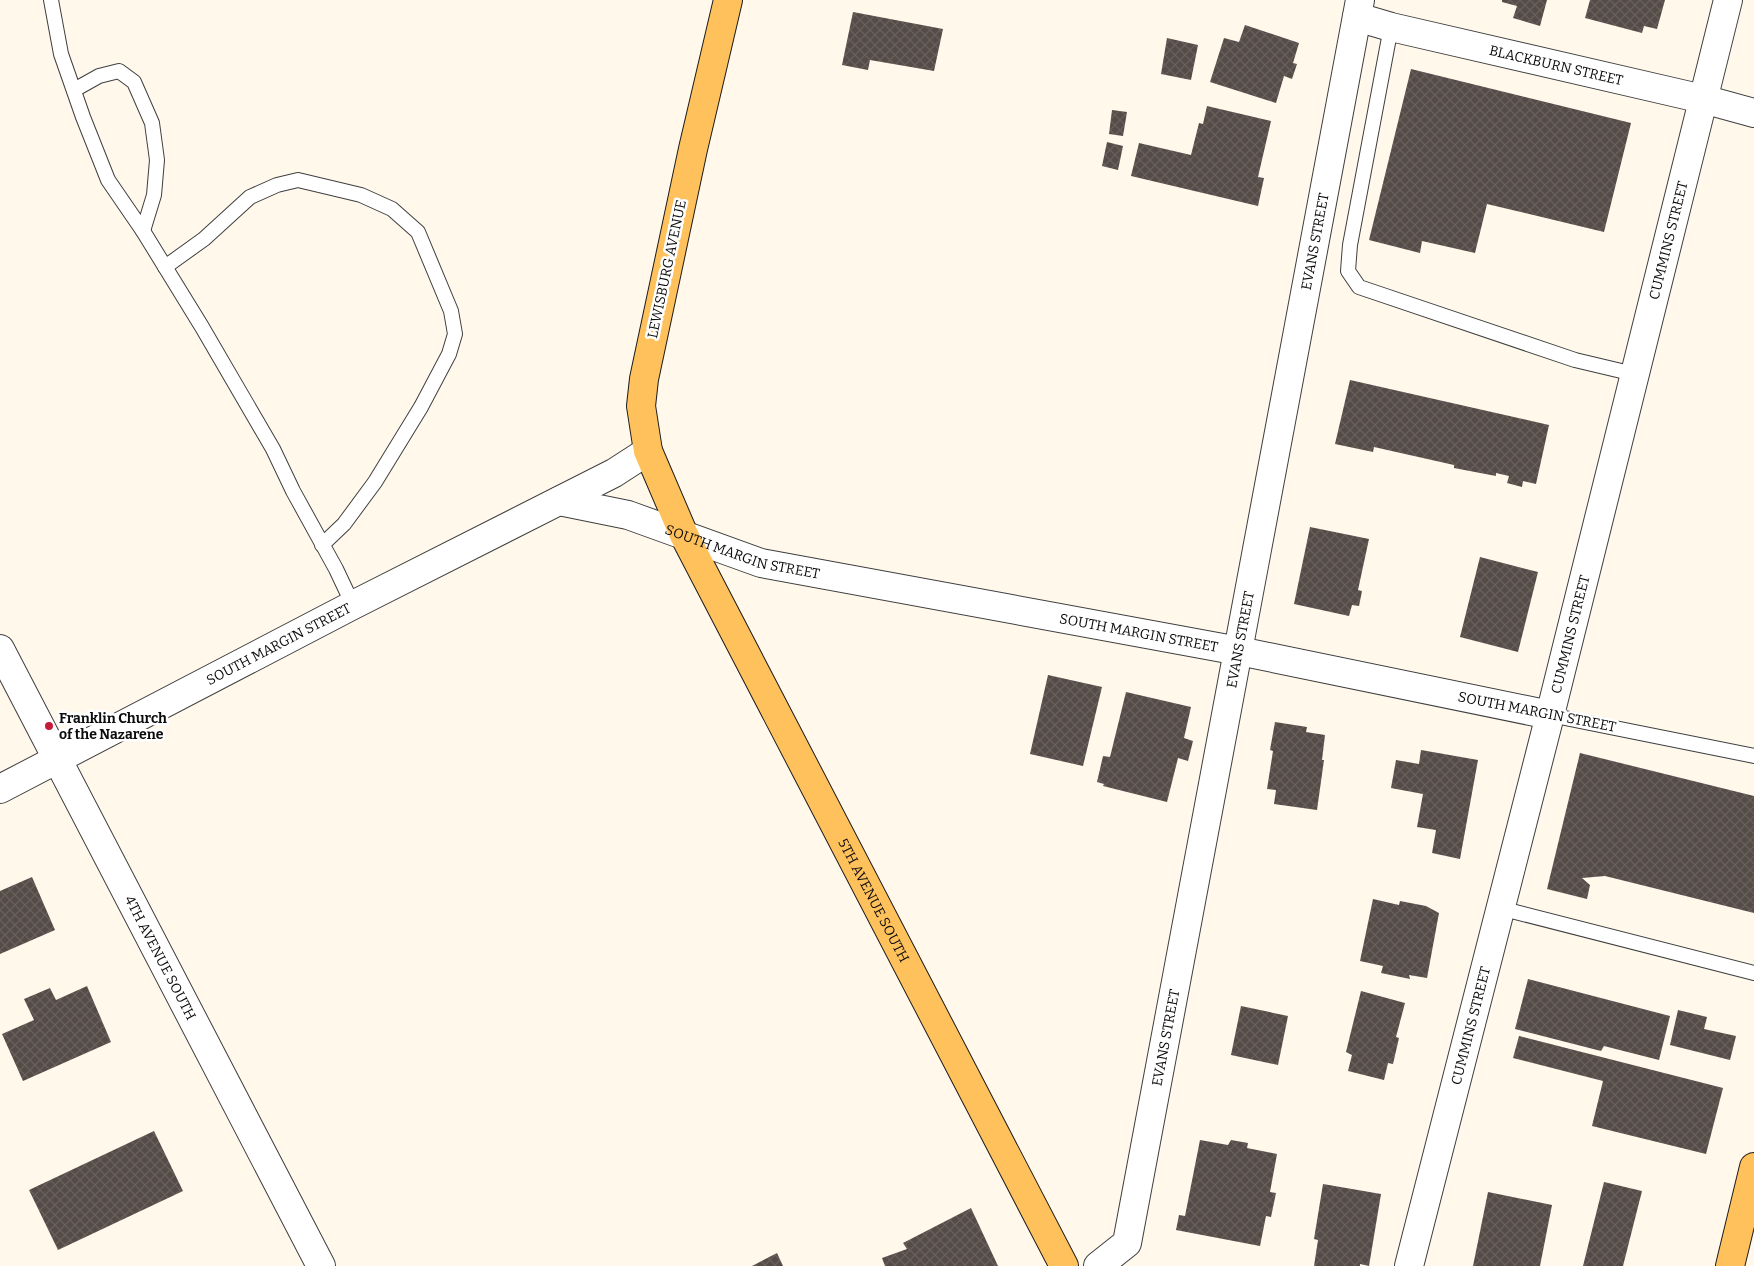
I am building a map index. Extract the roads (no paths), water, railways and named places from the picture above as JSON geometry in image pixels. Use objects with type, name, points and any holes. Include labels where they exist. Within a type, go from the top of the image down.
[{"type":"main road","name":"LEWISBURG AVENUE","points":[[684,535],[648,451],[641,406],[644,379],[693,149],[728,0]]},
{"type":"main road","name":"5TH AVENUE SOUTH","points":[[684,535],[1064,1266]]},
{"type":"main road","points":[[1730,1266],[1754,1167]]},
{"type":"street","name":"CUMMINS STREET","points":[[1409,1266],[1550,715],[1728,0]]},
{"type":"street","name":"BLACKBURN STREET","points":[[1359,9],[1391,27],[1754,113]]},
{"type":"street","name":"EVANS STREET","points":[[1098,1266],[1127,1243],[1359,9]]},
{"type":"street","name":"SOUTH MARGIN STREET","points":[[0,790],[353,605],[559,501],[614,472],[648,451]]},
{"type":"street","name":"SOUTH MARGIN STREET","points":[[559,501],[628,515],[761,563],[1239,651],[1550,715]]},
{"type":"street","name":"4TH AVENUE SOUTH","points":[[0,649],[321,1266]]},
{"type":"lane","points":[[51,0],[61,54],[108,180],[165,267],[272,449],[353,605]]},
{"type":"lane","points":[[1391,27],[1350,245],[1348,271],[1359,287],[1575,360],[1634,374]]},
{"type":"lane","points":[[74,90],[99,76],[119,71],[134,82],[152,123],[157,160],[154,195],[143,232]]},
{"type":"lane","points":[[165,267],[204,240],[250,197],[277,185],[298,180],[361,195],[392,209],[418,232],[451,311],[455,334],[449,354],[421,407],[375,482],[344,524],[322,545]]},
{"type":"lane","name":"SOUTH MARGIN STREET","points":[[1550,715],[1754,756]]},
{"type":"lane","points":[[1500,908],[1754,973]]},
{"type":"place","name":"Franklin Church of the Nazarene","points":[[49,726]]}]
